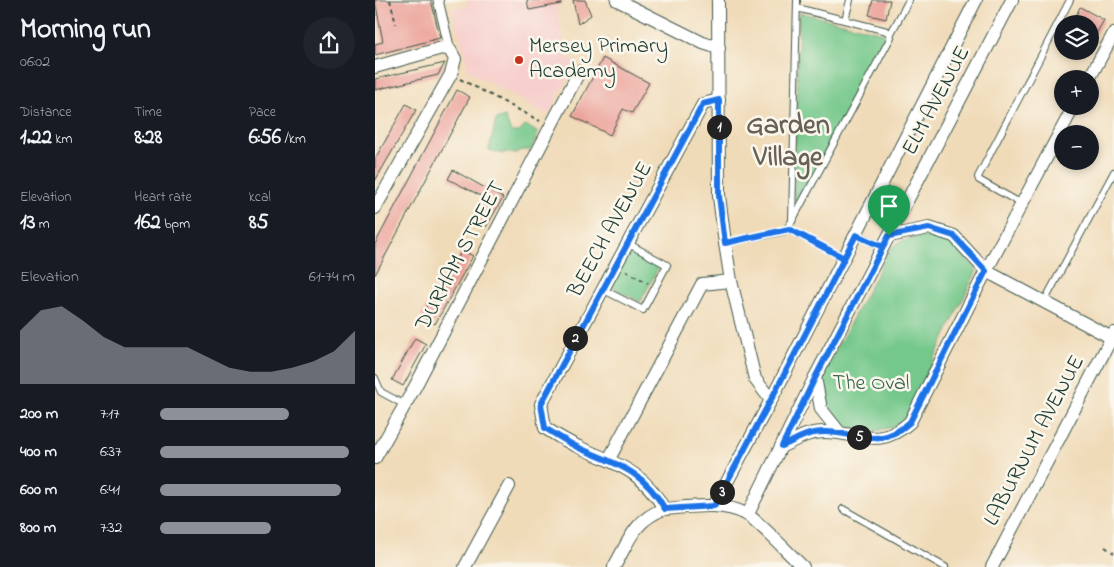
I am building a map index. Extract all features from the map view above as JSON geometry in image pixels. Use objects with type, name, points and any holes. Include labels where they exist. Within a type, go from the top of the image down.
[{"type":"street","points":[[375,208],[451,74],[455,59],[446,49],[438,0]]},
{"type":"street","points":[[617,0],[703,43],[719,48]]},
{"type":"street","points":[[718,0],[719,196],[725,243],[731,281],[755,379],[771,400]]},
{"type":"street","name":"ELM AVENUE","points":[[714,506],[771,400],[976,0]]},
{"type":"street","name":"ELM AVENUE","points":[[748,514],[815,378],[1012,0]]},
{"type":"street","points":[[1094,70],[1114,33]]},
{"type":"street","points":[[375,67],[446,49]]},
{"type":"street","name":"DURHAM STREET","points":[[375,458],[405,405],[579,72]]},
{"type":"street","name":"BEECH AVENUE","points":[[665,509],[650,486],[627,468],[578,447],[545,428],[541,404],[703,104],[719,100]]},
{"type":"street","points":[[782,446],[813,433],[841,433],[871,439],[897,434],[910,422],[986,271],[1069,115]]},
{"type":"street","points":[[886,242],[929,228],[954,236],[986,271],[1113,336]]},
{"type":"street","points":[[609,459],[702,284],[731,281]]},
{"type":"street","name":"LABURNUM AVENUE","points":[[992,567],[1113,336]]},
{"type":"street","points":[[815,378],[821,408],[841,433]]},
{"type":"street","points":[[465,567],[509,486]]},
{"type":"street","points":[[615,567],[639,522],[651,514],[665,509],[714,506],[734,509],[748,514],[803,567]]},
{"type":"lane","points":[[792,221],[797,0]]},
{"type":"lane","points":[[845,20],[850,0]]},
{"type":"lane","points":[[789,229],[889,42],[890,35],[909,0]]},
{"type":"lane","points":[[1021,204],[979,180],[978,177],[1070,0]]},
{"type":"lane","points":[[797,8],[887,31],[890,35]]},
{"type":"lane","points":[[1044,302],[1114,172]]},
{"type":"lane","points":[[725,243],[789,229],[844,258]]},
{"type":"lane","points":[[856,235],[886,242]]},
{"type":"lane","points":[[602,288],[643,310],[667,265],[627,244]]},
{"type":"lane","points":[[375,378],[381,392],[405,405]]},
{"type":"lane","points":[[843,509],[945,567]]},
{"type":"path","points":[[390,0],[396,24]]},
{"type":"path","points":[[451,74],[551,127]]},
{"type":"path","points":[[615,265],[655,287]]},
{"type":"path","points":[[1105,547],[1114,553]]},
{"type":"shaded area","name":"Mersey Primary Academy","points":[[467,0],[555,0],[567,58],[577,63],[548,115],[469,71],[452,9],[468,5]]},
{"type":"green space","points":[[802,13],[883,33],[885,36],[800,202],[796,201],[794,196],[799,14]]},
{"type":"green space","points":[[505,117],[511,132],[519,132],[526,125],[538,133],[531,150],[521,150],[515,154],[505,152],[503,154],[489,150],[496,120]]},
{"type":"green space","name":"The Oval","points":[[928,235],[950,241],[977,270],[906,417],[893,427],[871,432],[845,426],[826,403],[822,376],[890,249],[899,242]]},
{"type":"green space","points":[[629,251],[659,267],[640,302],[610,286]]},
{"type":"building","points":[[375,0],[431,0],[440,38],[375,55],[375,44],[383,42]]},
{"type":"building","points":[[527,0],[561,0],[561,4],[529,10]]},
{"type":"building","points":[[573,0],[585,0],[591,15],[578,24]]},
{"type":"building","points":[[873,0],[890,0],[886,19],[869,15]]},
{"type":"building","points":[[1080,7],[1095,15],[1076,15]]},
{"type":"building","points":[[1099,17],[1104,20],[1099,29]]},
{"type":"building","points":[[603,58],[649,83],[632,113],[623,109],[610,135],[572,116]]},
{"type":"building","points":[[445,63],[438,75],[375,90],[375,79]]},
{"type":"building","points":[[457,90],[470,97],[375,275],[375,244]]},
{"type":"building","points":[[406,104],[416,110],[375,181],[375,159]]},
{"type":"building","points":[[453,170],[503,198],[486,227],[475,222],[487,199],[448,179]]},
{"type":"building","points":[[462,250],[473,256],[435,324],[421,316],[428,304],[432,306]]},
{"type":"building","points":[[415,338],[426,344],[403,386],[392,380]]},
{"type":"place","name":"Mersey Primary Academy","points":[[519,60]]},
{"type":"district","name":"Garden Village","points":[[788,142]]},
{"type":"route","points":[[889,236],[883,247],[856,235],[844,258],[789,229],[725,243],[719,196],[719,100],[703,104],[541,404],[545,428],[578,447],[627,468],[650,486],[665,509],[714,506],[771,400],[856,235],[883,247],[782,446],[813,433],[841,433],[871,439],[897,434],[910,422],[986,271],[954,236],[929,228],[889,236]]}]
